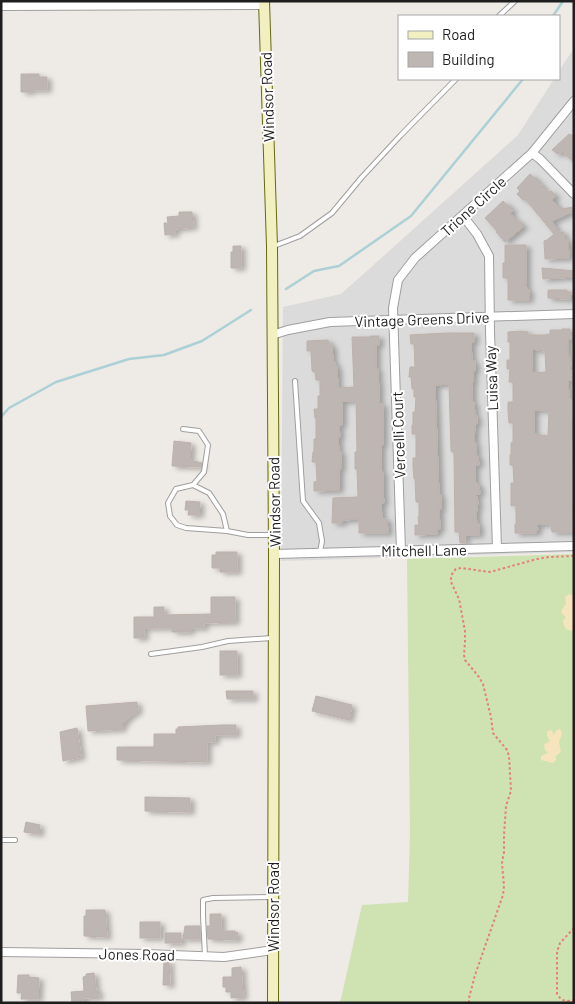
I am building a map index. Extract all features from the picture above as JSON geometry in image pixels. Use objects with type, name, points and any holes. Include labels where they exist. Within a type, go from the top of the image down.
[{"type":"main road","name":"Windsor Road","points":[[264,3],[272,246],[274,535],[273,1003]]},
{"type":"street","points":[[1,6],[264,3]]},
{"type":"street","name":"Trione Circle","points":[[394,320],[393,308],[398,280],[415,258],[532,153],[574,101]]},
{"type":"street","points":[[532,153],[574,194]]},
{"type":"street","name":"Luisa Way","points":[[463,216],[478,234],[489,256],[497,548]]},
{"type":"street","name":"Vintage Greens Drive","points":[[272,335],[330,322],[574,314]]},
{"type":"street","name":"Vercelli Court","points":[[394,320],[401,550]]},
{"type":"street","name":"Mitchell Lane","points":[[274,554],[574,546]]},
{"type":"street","name":"Jones Road","points":[[1,952],[224,957],[273,950]]},
{"type":"lane","points":[[500,15],[515,1]]},
{"type":"lane","points":[[272,246],[300,236],[332,213],[374,163],[455,80]]},
{"type":"lane","name":"Windsor Road","points":[[295,381],[303,501],[319,523],[322,541],[320,552]]},
{"type":"lane","points":[[183,429],[199,431],[208,445],[204,472],[193,485],[176,489],[168,503],[170,516],[177,525],[186,528],[227,531],[248,535],[274,535]]},
{"type":"lane","points":[[193,485],[209,494],[222,514],[227,531]]},
{"type":"lane","points":[[151,654],[202,647],[228,641],[274,638]]},
{"type":"lane","points":[[1,840],[15,840]]},
{"type":"lane","points":[[205,956],[203,900],[273,896]]},
{"type":"path","points":[[470,1003],[469,998],[475,975],[503,895],[502,863],[506,806],[511,791],[510,764],[507,750],[493,733],[483,684],[465,660],[465,631],[459,599],[451,582],[451,577],[453,572],[461,568],[490,572],[537,559],[574,556]]},
{"type":"path","points":[[574,928],[560,943],[557,954],[557,994],[564,1001],[574,1000]]},
{"type":"shaded area","points":[[574,48],[574,552],[281,561],[283,307],[341,294],[518,135],[553,80],[560,80],[560,69]]},
{"type":"green space","points":[[574,554],[574,1003],[338,1003],[341,999],[362,905],[408,902],[410,835],[407,559]]},
{"type":"sand","points":[[569,594],[574,596],[574,630],[568,630],[565,627],[563,621],[566,617],[562,614],[566,604],[565,597]]},
{"type":"sand","points":[[559,729],[562,734],[559,742],[561,752],[556,756],[556,760],[553,763],[541,760],[541,756],[548,753],[545,750],[544,744],[550,741],[547,732],[550,730],[554,735]]},
{"type":"building","points":[[21,74],[39,74],[39,77],[47,77],[47,90],[21,92]]},
{"type":"building","points":[[569,134],[574,136],[574,162],[562,152],[558,154],[552,150]]},
{"type":"building","points":[[530,174],[548,193],[551,191],[556,196],[552,200],[561,209],[574,207],[574,211],[552,221],[558,232],[564,232],[564,239],[568,239],[569,258],[545,259],[544,241],[554,234],[526,200],[523,200],[517,194],[520,191],[517,188]]},
{"type":"building","points":[[503,201],[513,210],[510,214],[524,226],[505,242],[485,218]]},
{"type":"building","points":[[179,212],[192,212],[193,227],[175,229],[175,234],[165,235],[164,223],[168,223],[167,217],[179,216]]},
{"type":"building","points":[[505,245],[526,245],[526,284],[527,290],[529,290],[529,300],[508,300],[508,278],[503,278]]},
{"type":"building","points":[[233,246],[241,246],[241,268],[231,268]]},
{"type":"building","points":[[542,268],[574,271],[574,277],[543,279]]},
{"type":"building","points":[[548,290],[567,290],[567,292],[571,292],[570,299],[548,298]]},
{"type":"building","points":[[570,329],[571,339],[568,339],[568,353],[571,363],[570,371],[573,371],[573,380],[568,380],[569,397],[572,400],[572,412],[574,412],[574,421],[571,421],[571,440],[573,441],[574,453],[572,481],[574,481],[574,504],[572,504],[574,532],[552,532],[551,524],[537,524],[538,530],[536,530],[536,533],[515,533],[516,505],[511,506],[511,483],[514,483],[513,465],[510,465],[513,423],[509,423],[508,411],[508,402],[513,402],[513,382],[509,382],[510,369],[507,369],[507,360],[510,360],[508,332],[520,331],[528,332],[528,335],[545,335],[550,334],[550,330]],"holes":[[[532,349],[545,351],[546,372],[532,373]],[[534,410],[549,410],[548,436],[534,434]]]},
{"type":"building","points":[[474,333],[474,342],[471,342],[472,361],[475,361],[472,402],[474,402],[475,416],[477,416],[474,443],[476,443],[476,456],[478,456],[479,465],[475,465],[475,482],[479,485],[480,494],[476,494],[478,502],[476,515],[477,524],[479,524],[479,535],[465,535],[465,543],[460,543],[459,532],[455,532],[454,453],[451,451],[449,384],[435,385],[439,495],[441,495],[441,509],[439,509],[440,529],[437,529],[437,534],[415,535],[415,525],[419,525],[419,502],[416,502],[413,467],[413,458],[416,458],[416,434],[412,434],[412,425],[416,397],[414,397],[414,389],[412,389],[411,377],[409,377],[410,367],[415,367],[414,344],[411,344],[410,335]]},
{"type":"building","points":[[379,336],[379,345],[376,345],[376,369],[378,369],[379,404],[383,404],[381,472],[383,472],[384,503],[381,503],[382,519],[387,519],[388,533],[359,533],[359,519],[342,520],[342,523],[332,523],[333,498],[358,497],[357,469],[355,469],[355,452],[357,452],[356,401],[342,401],[342,425],[339,425],[340,437],[338,437],[339,452],[341,452],[339,490],[314,491],[314,482],[317,481],[316,462],[312,462],[314,439],[316,439],[314,409],[318,409],[320,380],[316,380],[315,372],[312,370],[311,351],[307,351],[307,341],[328,340],[329,345],[332,345],[333,362],[337,366],[338,388],[354,387],[352,337]]},
{"type":"building","points":[[174,441],[191,443],[190,460],[202,463],[201,467],[172,466]]},
{"type":"building","points":[[186,501],[200,502],[199,515],[188,515],[189,510],[185,510]]},
{"type":"building","points":[[216,552],[237,552],[237,572],[220,572],[220,568],[212,568],[212,555],[216,555]]},
{"type":"building","points":[[211,597],[235,597],[235,622],[204,623],[204,628],[190,628],[190,632],[172,632],[172,628],[144,628],[144,638],[134,638],[134,617],[154,617],[154,607],[164,607],[164,615],[211,614]]},
{"type":"building","points":[[220,651],[237,651],[237,675],[220,675]]},
{"type":"building","points":[[226,691],[253,691],[253,699],[227,699]]},
{"type":"building","points":[[316,696],[352,705],[349,720],[312,711]]},
{"type":"building","points":[[137,702],[138,711],[130,716],[122,725],[122,729],[88,731],[86,706]]},
{"type":"building","points":[[236,725],[236,735],[215,735],[215,742],[207,742],[207,762],[117,760],[117,747],[154,747],[154,734],[176,734],[178,727]]},
{"type":"building","points":[[77,728],[81,757],[63,761],[60,732]]},
{"type":"building","points":[[145,797],[190,798],[190,812],[145,811]]},
{"type":"building","points":[[26,822],[40,825],[39,834],[24,832]]},
{"type":"building","points":[[86,910],[105,910],[107,937],[84,936],[84,916],[86,916]]},
{"type":"building","points":[[210,914],[221,914],[221,931],[235,931],[238,933],[237,940],[208,939],[207,926],[210,926]]},
{"type":"building","points":[[140,922],[160,922],[160,938],[140,938]]},
{"type":"building","points":[[185,926],[200,926],[200,939],[183,939]]},
{"type":"building","points":[[165,933],[181,933],[181,943],[165,943]]},
{"type":"building","points":[[164,960],[169,961],[170,985],[163,985]]},
{"type":"building","points":[[241,967],[243,997],[231,998],[231,992],[226,992],[226,987],[223,987],[223,977],[232,977],[232,968]]},
{"type":"building","points":[[94,973],[96,991],[98,990],[99,997],[83,998],[83,1003],[72,1003],[71,992],[84,991],[83,977],[86,974]]},
{"type":"building","points":[[18,975],[29,975],[29,977],[39,978],[38,999],[21,999],[22,993],[17,993]]},
{"type":"waterway","points":[[554,15],[563,1]]},
{"type":"waterway","points":[[286,289],[314,271],[339,266],[411,216],[522,80]]},
{"type":"waterway","points":[[1,417],[9,408],[56,382],[129,359],[164,355],[202,341],[251,310]]}]
